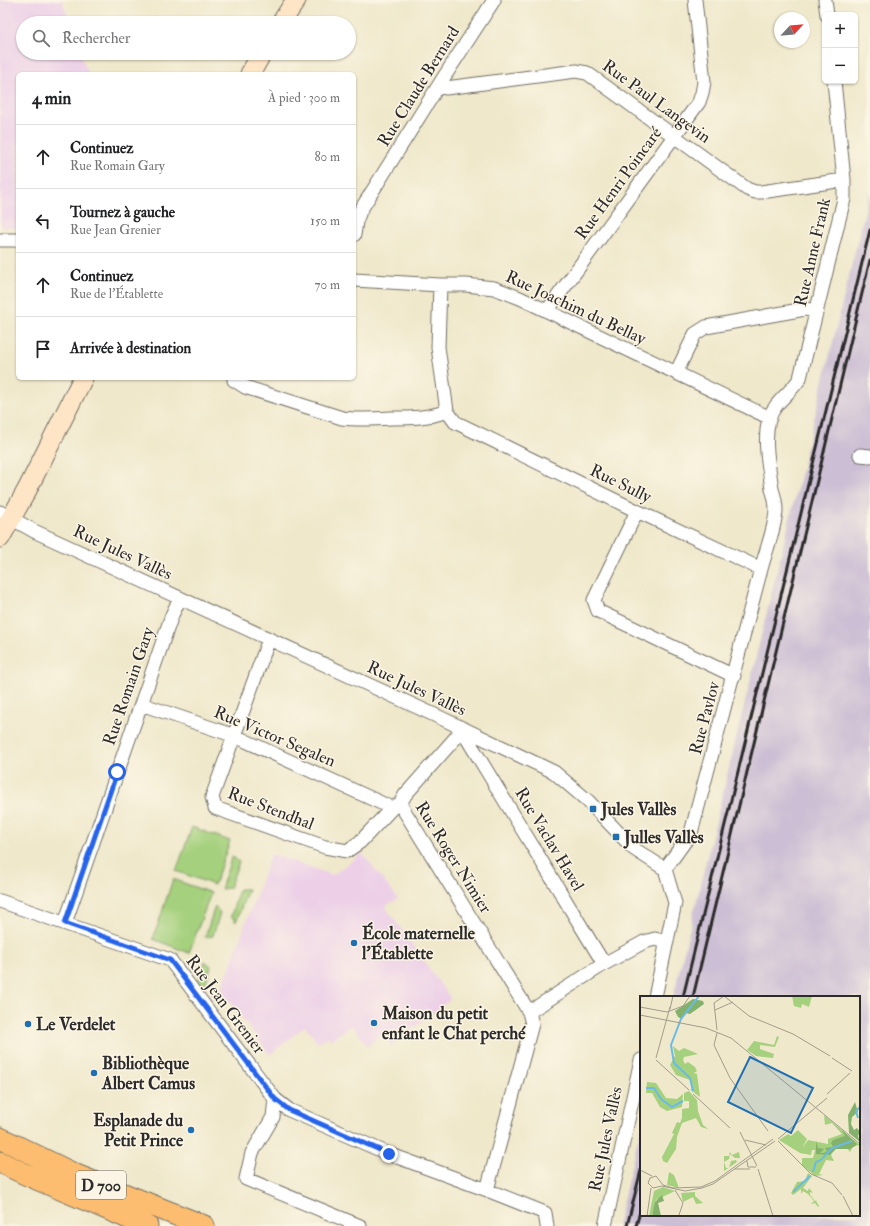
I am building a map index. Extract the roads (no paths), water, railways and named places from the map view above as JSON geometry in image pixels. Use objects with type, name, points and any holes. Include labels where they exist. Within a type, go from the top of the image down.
[{"type":"main road","points":[[286,16],[296,0]]},
{"type":"main road","points":[[251,72],[258,60]]},
{"type":"main road","points":[[0,538],[6,515],[82,380]]},
{"type":"main road","name":"D 700","points":[[0,1138],[76,1175],[204,1226]]},
{"type":"main road","name":"D 700","points":[[0,1162],[32,1178],[147,1226]]},
{"type":"street","name":"Rue Claude Bernard","points":[[356,222],[360,211],[494,0]]},
{"type":"street","name":"Rue Henri Poincaré","points":[[547,311],[674,136],[702,94],[704,82],[695,0]]},
{"type":"street","points":[[825,0],[827,12]]},
{"type":"street","name":"Rue Paul Langevin","points":[[439,86],[446,88],[576,71],[587,73],[747,189],[755,192],[761,192],[844,180]]},
{"type":"street","name":"Rue Anne Frank","points":[[770,418],[778,403],[800,378],[844,199],[844,180],[834,84]]},
{"type":"street","points":[[0,240],[16,240]]},
{"type":"street","name":"Rue Joachim du Bellay","points":[[356,280],[466,285],[494,288],[520,298],[770,418]]},
{"type":"street","points":[[234,380],[245,387],[342,418],[356,420],[425,417],[437,415],[447,411],[438,347],[440,285]]},
{"type":"street","points":[[676,373],[695,334],[706,327],[806,309],[817,311]]},
{"type":"street","name":"Rue Sully","points":[[447,411],[455,422],[463,427],[761,569]]},
{"type":"street","points":[[761,569],[774,524],[776,509],[767,457],[767,437],[770,418]]},
{"type":"street","points":[[637,511],[594,600],[598,611],[734,676]]},
{"type":"street","name":"Rue Jules Vallès","points":[[6,515],[34,531],[554,772],[588,801],[634,849],[665,869]]},
{"type":"street","name":"Rue Pavlov","points":[[665,869],[691,833],[734,676],[761,569]]},
{"type":"street","name":"Rue Romain Gary","points":[[65,923],[172,615],[180,598]]},
{"type":"street","name":"Rue Stendhal","points":[[269,639],[212,797],[216,808],[325,847],[347,851],[360,842],[396,806]]},
{"type":"street","name":"Rue Victor Segalen","points":[[141,704],[235,736],[396,806]]},
{"type":"street","name":"Rue Roger Nimier","points":[[466,731],[458,735],[396,806],[529,1012]]},
{"type":"street","name":"Rue Vaclav Havel","points":[[466,731],[468,740],[604,964]]},
{"type":"street","points":[[655,996],[675,903],[665,869]]},
{"type":"street","name":"Rue Jean Grenier","points":[[0,901],[170,960],[275,1099],[289,1110],[389,1154],[545,1213],[547,1226]]},
{"type":"street","points":[[487,1190],[532,1024],[529,1012],[604,964],[644,942],[655,938],[667,942]]},
{"type":"street","name":"Rue Jules Vallès","points":[[604,1226],[640,1064]]},
{"type":"street","points":[[275,1099],[273,1117],[252,1153],[246,1179],[360,1226]]},
{"type":"railway","points":[[683,996],[870,230]]},
{"type":"railway","points":[[693,996],[870,260]]},
{"type":"railway","points":[[627,1226],[640,1174]]},
{"type":"railway","points":[[636,1226],[640,1212]]},
{"type":"place","name":"Jules Vallès","points":[[593,809]]},
{"type":"place","name":"Julles Vallès","points":[[616,837]]},
{"type":"place","name":"École maternelle l'Établette","points":[[354,943]]},
{"type":"place","name":"Maison du petit enfant le Chat perché","points":[[374,1023]]},
{"type":"place","name":"Le Verdelet","points":[[28,1024]]},
{"type":"place","name":"Bibliothèque Albert Camus","points":[[94,1073]]},
{"type":"place","name":"Esplanade du Petit Prince","points":[[191,1130]]}]
